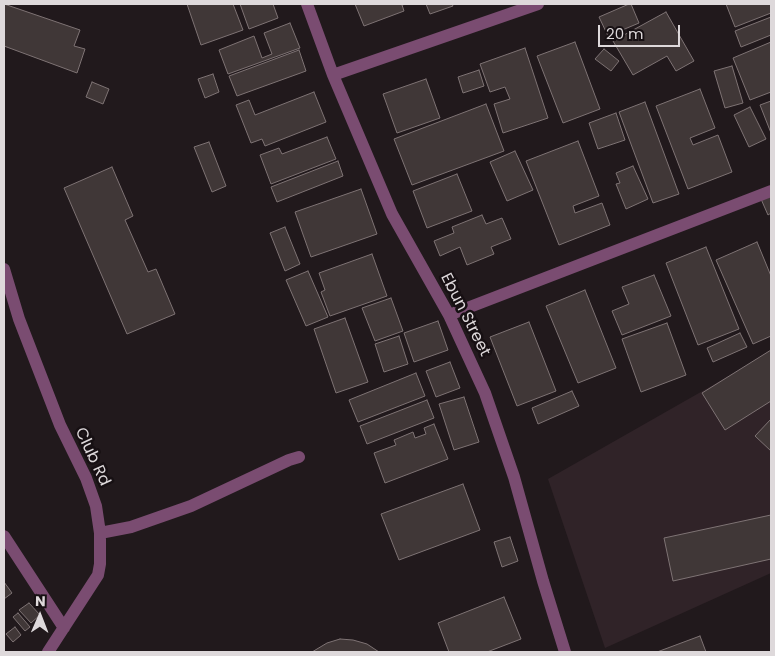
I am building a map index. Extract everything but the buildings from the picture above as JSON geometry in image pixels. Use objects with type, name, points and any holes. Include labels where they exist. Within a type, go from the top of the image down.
[{"type":"street","name":"Ebun Street","points":[[307,4],[333,75],[392,214],[449,315],[485,393],[514,477],[542,581],[565,652]]},
{"type":"street","points":[[333,75],[538,4]]},
{"type":"street","points":[[449,315],[771,190]]},
{"type":"street","name":"Club Rd","points":[[4,269],[20,319],[60,425],[86,478],[96,506],[100,533],[98,576],[48,652]]},
{"type":"street","points":[[100,533],[130,527],[191,506],[299,456]]},
{"type":"street","points":[[4,536],[64,628]]},
{"type":"shaded area","points":[[771,352],[771,573],[605,648],[548,479]]}]
